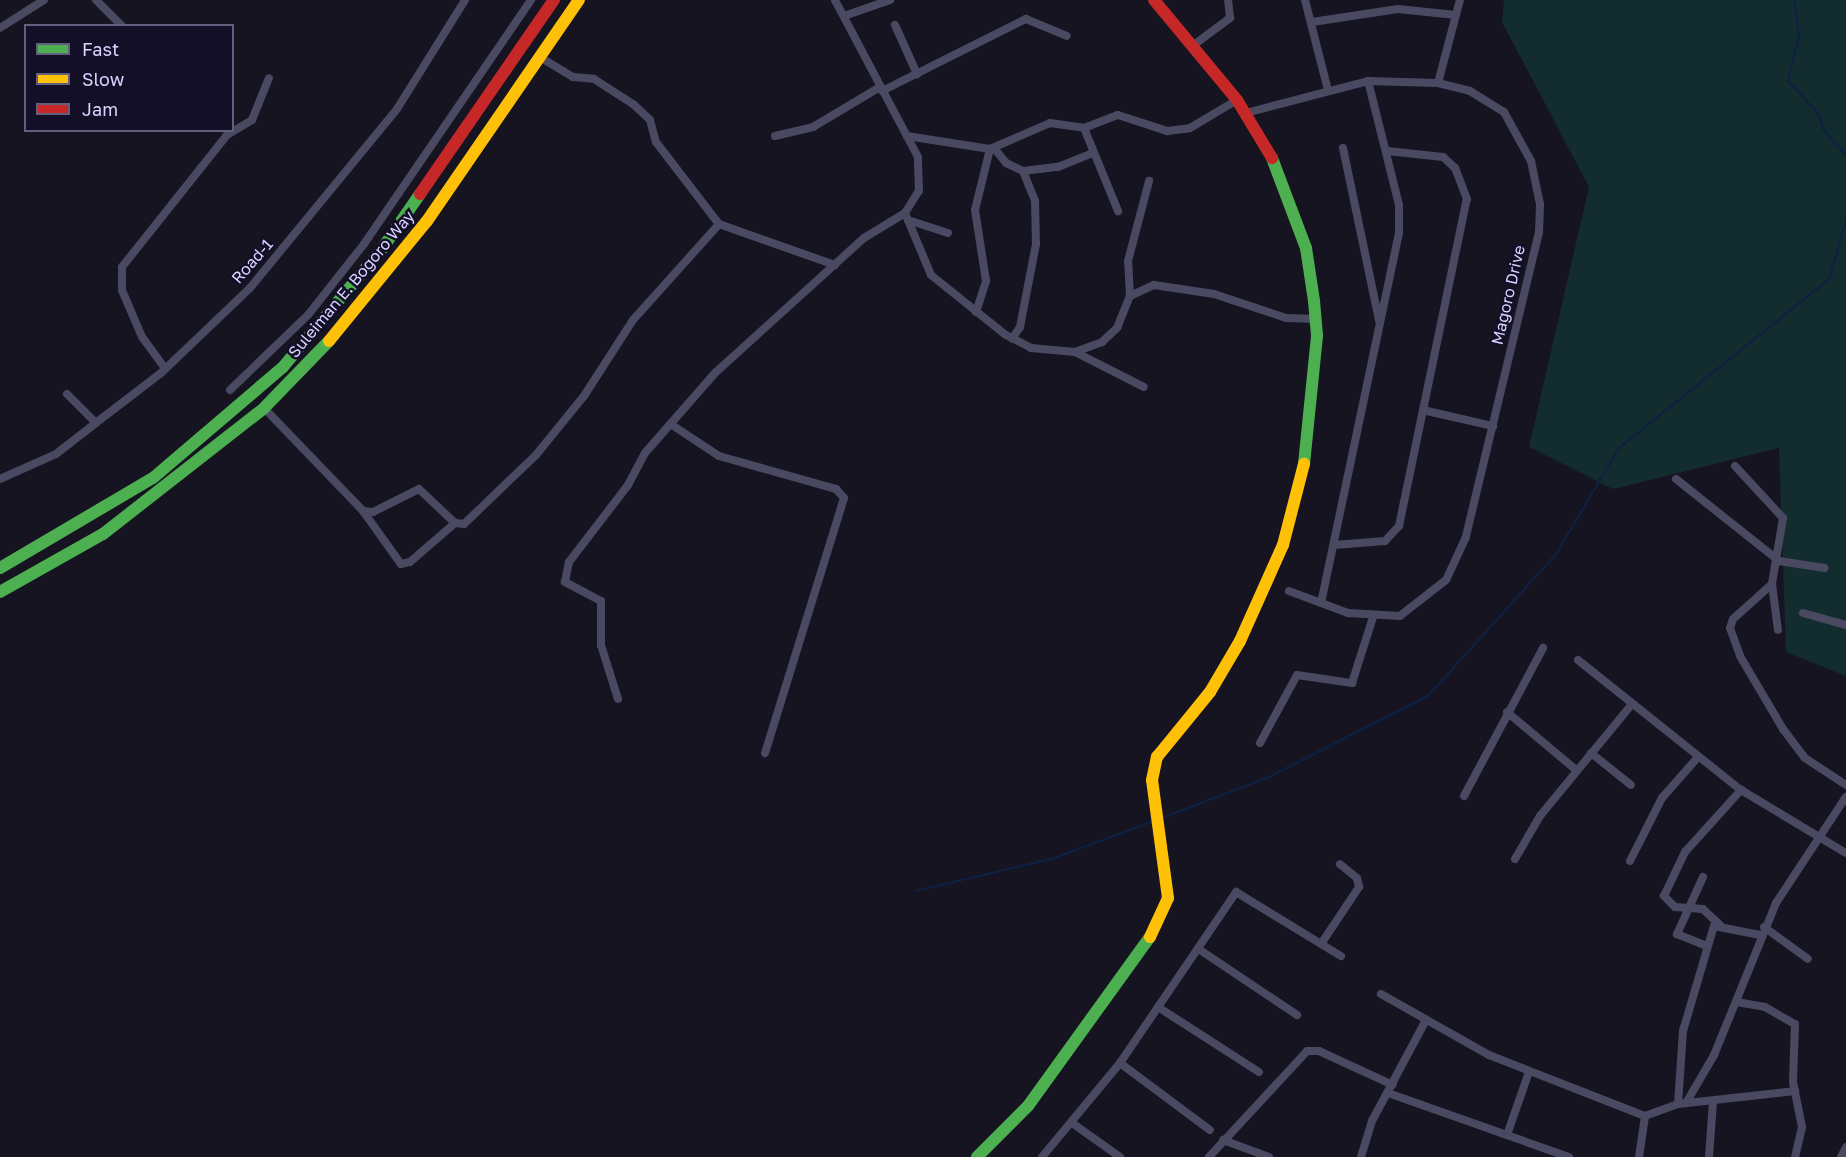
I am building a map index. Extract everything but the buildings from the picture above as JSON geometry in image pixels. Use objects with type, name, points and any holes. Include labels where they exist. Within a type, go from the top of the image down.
[{"type":"street","points":[[0,28],[35,3],[44,0]]},
{"type":"street","points":[[96,0],[120,24]]},
{"type":"street","name":"Road-1","points":[[0,479],[56,454],[161,373],[250,288],[397,109],[465,0]]},
{"type":"street","points":[[230,390],[295,329],[364,244],[531,0]]},
{"type":"street","name":"Suleiman E. Bogoro Way","points":[[0,568],[153,478],[282,367],[382,249],[554,0]]},
{"type":"street","name":"Suleiman E. Bogoro Way","points":[[0,592],[103,534],[264,408],[333,337],[427,221],[538,56],[579,0]]},
{"type":"street","points":[[834,0],[918,157],[921,180],[907,217],[926,270],[1012,339],[1044,351],[1075,352],[1102,342],[1117,328],[1130,296],[1128,261],[1149,181]]},
{"type":"street","points":[[844,16],[890,0]]},
{"type":"street","points":[[977,1157],[1028,1106],[1146,944],[1168,898],[1152,780],[1157,757],[1210,692],[1240,640],[1292,518],[1307,455],[1316,319],[1306,248],[1284,179],[1237,100],[1195,44],[1154,0]]},
{"type":"street","points":[[1195,44],[1230,18],[1228,0]]},
{"type":"street","points":[[1305,0],[1328,90]]},
{"type":"street","points":[[1438,83],[1460,0]]},
{"type":"street","points":[[1312,22],[1398,9],[1456,15]]},
{"type":"street","points":[[775,136],[813,127],[881,89],[918,74],[1026,19],[1067,36]]},
{"type":"street","points":[[895,25],[918,74]]},
{"type":"street","points":[[538,56],[573,77],[594,79],[633,104],[650,120],[656,142],[719,224],[835,265]]},
{"type":"street","points":[[234,129],[252,120],[269,78]]},
{"type":"street","points":[[1321,603],[1399,233],[1387,151],[1368,81]]},
{"type":"street","name":"Magoro Drive","points":[[1246,113],[1368,81],[1438,83],[1470,91],[1504,112],[1531,161],[1540,204],[1493,426],[1466,537],[1446,580],[1400,616],[1373,617],[1321,603],[1289,591]]},
{"type":"street","points":[[907,136],[992,149],[1050,123],[1084,128],[1118,114],[1154,129],[1190,128],[1237,100]]},
{"type":"street","points":[[1084,128],[1092,153],[1118,211]]},
{"type":"street","points":[[164,368],[142,337],[122,290],[122,267],[225,133]]},
{"type":"street","points":[[1343,148],[1379,321]]},
{"type":"street","points":[[992,149],[1006,163],[1023,171],[1058,167],[1092,153]]},
{"type":"street","points":[[976,312],[986,281],[975,210],[992,149]]},
{"type":"street","points":[[1334,545],[1385,541],[1393,535],[1427,411],[1467,199],[1455,168],[1443,157],[1387,151]]},
{"type":"street","points":[[1012,339],[1020,327],[1036,244],[1034,197],[1023,171]]},
{"type":"street","points":[[618,699],[601,645],[601,601],[565,582],[565,570],[584,536],[628,485],[645,453],[672,425],[715,373],[869,234],[907,217],[948,233]]},
{"type":"street","points":[[371,517],[419,489],[455,522],[464,524],[536,455],[584,396],[633,320],[719,224]]},
{"type":"street","points":[[1130,296],[1154,285],[1190,289],[1286,318],[1316,319]]},
{"type":"street","points":[[1096,362],[1102,342]]},
{"type":"street","points":[[1075,352],[1144,387]]},
{"type":"street","points":[[67,394],[96,423]]},
{"type":"street","points":[[264,408],[363,512],[371,517],[395,560],[406,564],[455,522]]},
{"type":"street","points":[[1427,411],[1493,426]]},
{"type":"street","points":[[672,425],[719,456],[836,489],[844,498],[765,753]]},
{"type":"street","points":[[1735,466],[1783,513],[1779,561],[1772,584],[1778,630]]},
{"type":"street","points":[[1677,479],[1779,561],[1824,568]]},
{"type":"street","points":[[1772,584],[1731,622],[1740,656],[1805,758],[1846,785]]},
{"type":"street","points":[[1803,613],[1846,625]]},
{"type":"street","points":[[1260,743],[1297,675],[1352,683],[1373,617]]},
{"type":"street","points":[[1464,796],[1543,648]]},
{"type":"street","points":[[1578,660],[1741,790],[1819,834],[1846,853]]},
{"type":"street","points":[[1515,859],[1576,770],[1632,704]]},
{"type":"street","points":[[1507,712],[1576,770]]},
{"type":"street","points":[[1591,753],[1631,785]]},
{"type":"street","points":[[1630,861],[1662,798],[1698,757]]},
{"type":"street","points":[[1741,790],[1685,852],[1666,890],[1669,904],[1703,909],[1720,925],[1762,931],[1808,959]]},
{"type":"street","points":[[1682,1104],[1737,1002],[1762,931],[1819,834],[1846,797]]},
{"type":"street","points":[[1322,944],[1359,887],[1357,878],[1340,864]]},
{"type":"street","points":[[1703,877],[1686,906],[1677,934],[1707,946]]},
{"type":"street","points":[[1042,1157],[1120,1063],[1200,950],[1236,892],[1341,956]]},
{"type":"street","points":[[1682,1104],[1683,1031],[1707,946],[1720,925]]},
{"type":"street","points":[[1200,950],[1297,1015]]},
{"type":"street","points":[[1381,994],[1426,1020],[1528,1072],[1645,1116],[1682,1104],[1795,1091]]},
{"type":"street","points":[[1737,1002],[1791,1018],[1796,1029],[1795,1091],[1802,1127],[1794,1157]]},
{"type":"street","points":[[1158,1007],[1259,1072]]},
{"type":"street","points":[[1361,1157],[1372,1121],[1426,1020]]},
{"type":"street","points":[[1209,1157],[1306,1051],[1319,1051],[1390,1089],[1569,1157]]},
{"type":"street","points":[[1120,1063],[1210,1130]]},
{"type":"street","points":[[1507,1135],[1528,1072]]},
{"type":"street","points":[[1709,1157],[1713,1101]]},
{"type":"street","points":[[1639,1157],[1645,1116]]},
{"type":"street","points":[[1072,1123],[1120,1157]]},
{"type":"street","points":[[1223,1140],[1252,1154],[1269,1157]]},
{"type":"street","points":[[1841,1157],[1846,1147]]},
{"type":"green space","points":[[1504,0],[1846,0],[1846,676],[1786,652],[1779,448],[1613,489],[1529,447],[1589,187],[1502,22]]},
{"type":"waterway","points":[[1794,0],[1799,36],[1788,81],[1818,113],[1824,130],[1846,155]]},
{"type":"waterway","points":[[1162,818],[1269,777],[1429,695],[1556,554],[1619,448],[1829,279],[1846,220]]},
{"type":"waterway","points":[[916,891],[1054,858],[1154,821]]},
{"type":"traffic: fast","points":[[1272,158],[1306,248],[1314,301],[1317,336],[1304,464]]},
{"type":"traffic: fast","points":[[0,568],[153,478],[283,367],[382,249],[420,194]]},
{"type":"traffic: fast","points":[[0,592],[103,534],[264,408],[329,341]]},
{"type":"traffic: fast","points":[[977,1157],[1028,1106],[1150,937]]},
{"type":"traffic: slow","points":[[329,341],[427,221],[579,0]]},
{"type":"traffic: slow","points":[[1150,937],[1168,898],[1152,780],[1157,757],[1210,692],[1240,641],[1283,545],[1304,464]]},
{"type":"traffic: jam","points":[[420,194],[554,0]]},
{"type":"traffic: jam","points":[[1154,0],[1237,100],[1272,158]]}]
